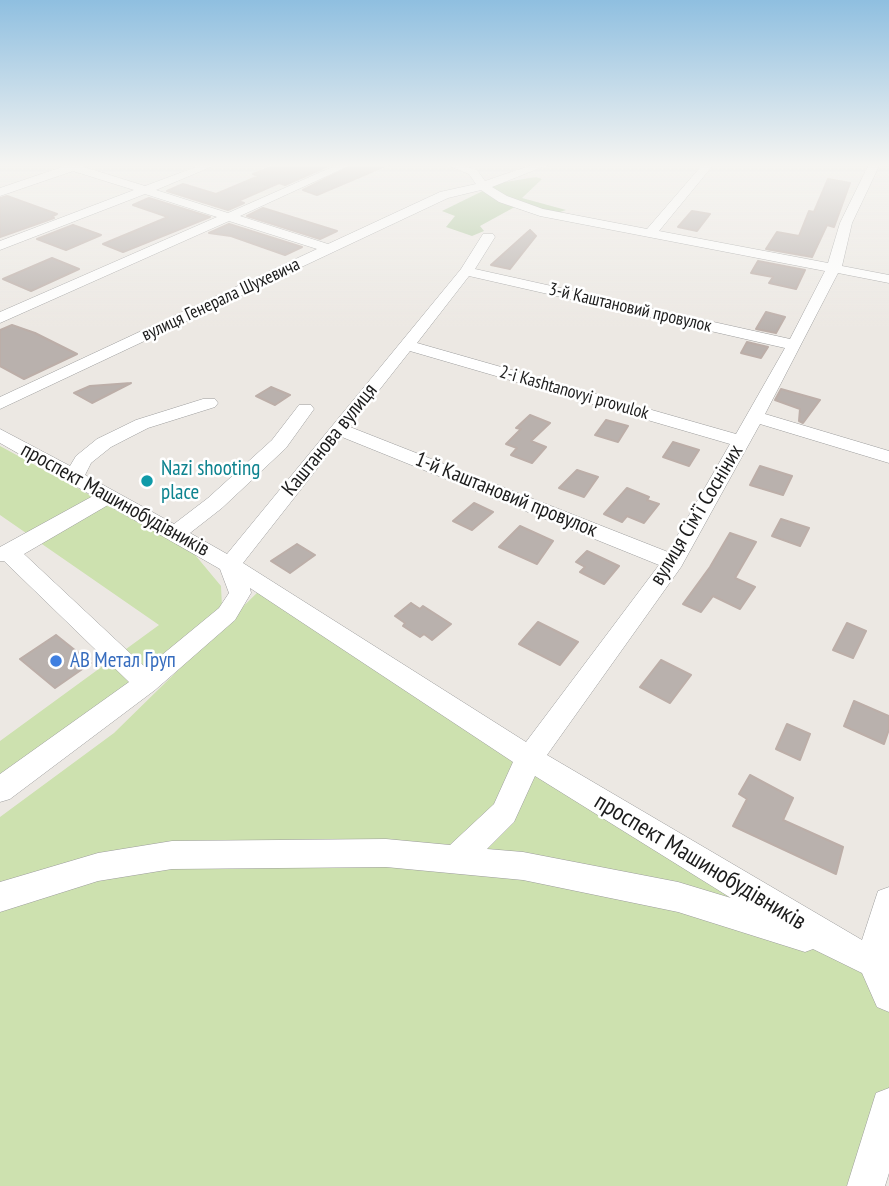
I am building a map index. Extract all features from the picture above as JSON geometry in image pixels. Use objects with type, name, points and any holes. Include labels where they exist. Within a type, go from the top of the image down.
[{"type":"street","points":[[0,246],[69,219]]},
{"type":"street","points":[[0,318],[221,219]]},
{"type":"street","points":[[238,219],[329,249]]},
{"type":"street","name":"вулиця Генерала Шухевича","points":[[0,404],[392,219]]},
{"type":"street","points":[[578,219],[889,279]]},
{"type":"street","points":[[650,233],[662,219]]},
{"type":"street","name":"вулиця Сім’ї Сосніних","points":[[455,860],[504,813],[529,758],[673,562],[795,345],[834,268],[848,219]]},
{"type":"street","name":"Каштанова вулиця","points":[[230,565],[466,271],[488,237]]},
{"type":"street","name":"3-й Каштановий провулок","points":[[466,271],[795,345]]},
{"type":"street","name":"2-i Kashtanovyi provulok","points":[[407,345],[741,441]]},
{"type":"street","points":[[74,477],[83,460],[104,443],[142,424],[209,403]]},
{"type":"street","points":[[176,533],[215,503],[279,444],[305,410]]},
{"type":"street","points":[[755,417],[889,457]]},
{"type":"street","name":"1-й Каштановий провулок","points":[[338,429],[673,562]]},
{"type":"street","name":"проспект Машинобудівників","points":[[0,435],[230,565]]},
{"type":"street","points":[[109,496],[5,553],[146,683]]},
{"type":"street","points":[[230,565],[529,758]]},
{"type":"street","points":[[0,790],[146,683],[227,614],[240,593],[230,565]]},
{"type":"street","name":"проспект Машинобудівників","points":[[529,758],[838,946],[881,964]]},
{"type":"street","points":[[0,897],[98,867],[172,855],[386,853],[523,866],[678,897],[838,946]]},
{"type":"street","points":[[889,902],[881,964],[889,995]]},
{"type":"street","points":[[866,1186],[889,1106]]},
{"type":"green space","points":[[452,219],[492,219],[480,226],[484,231],[472,236],[446,227]]},
{"type":"green space","points":[[0,446],[191,550],[221,586],[222,607],[190,640],[0,777],[0,741],[159,625],[0,515]]},
{"type":"green space","points":[[263,587],[872,965],[889,1005],[889,1107],[861,1186],[0,1186],[0,817],[114,733]]},
{"type":"building","points":[[0,219],[50,219],[0,237]]},
{"type":"building","points":[[162,219],[204,219],[123,252],[103,244]]},
{"type":"building","points":[[258,219],[300,219],[337,231],[320,239]]},
{"type":"building","points":[[685,219],[706,219],[697,231],[678,227]]},
{"type":"building","points":[[806,219],[837,219],[834,227],[827,225],[812,257],[766,249],[777,232],[799,236]]},
{"type":"building","points":[[229,224],[302,247],[285,255],[231,236],[209,233]]},
{"type":"building","points":[[73,225],[101,235],[66,250],[37,239]]},
{"type":"building","points":[[530,230],[536,236],[510,269],[491,265]]},
{"type":"building","points":[[52,258],[79,269],[31,291],[3,279]]},
{"type":"building","points":[[758,261],[805,270],[796,289],[769,283],[773,277],[751,273]]},
{"type":"building","points":[[766,312],[785,317],[776,333],[756,329]]},
{"type":"building","points":[[12,325],[77,354],[24,379],[0,366],[0,330]]},
{"type":"building","points":[[747,342],[768,347],[761,358],[741,353]]},
{"type":"building","points":[[131,383],[92,403],[74,393],[90,386]]},
{"type":"building","points":[[271,387],[290,395],[275,405],[256,396]]},
{"type":"building","points":[[781,389],[820,400],[803,423],[799,421],[800,409],[775,400]]},
{"type":"building","points":[[530,415],[550,423],[531,441],[546,447],[532,463],[511,455],[517,448],[506,444],[521,429],[516,428]]},
{"type":"building","points":[[606,420],[628,426],[618,442],[595,435]]},
{"type":"building","points":[[673,442],[699,450],[689,466],[663,457]]},
{"type":"building","points":[[760,466],[792,476],[783,495],[750,485]]},
{"type":"building","points":[[577,470],[598,477],[584,497],[559,488]]},
{"type":"building","points":[[627,488],[659,504],[644,523],[627,516],[622,522],[604,514]]},
{"type":"building","points":[[474,503],[493,512],[472,530],[453,521]]},
{"type":"building","points":[[781,519],[809,528],[800,546],[772,536]]},
{"type":"building","points":[[520,526],[553,541],[537,564],[499,547]]},
{"type":"building","points":[[730,533],[756,542],[735,578],[755,587],[740,609],[713,596],[701,612],[683,604],[710,567]]},
{"type":"building","points":[[297,544],[315,555],[290,573],[271,561]]},
{"type":"building","points":[[587,551],[619,566],[604,584],[580,572],[585,567],[576,562]]},
{"type":"building","points":[[411,603],[420,609],[423,606],[451,624],[432,640],[424,634],[420,637],[403,626],[405,623],[395,616]]},
{"type":"building","points":[[538,622],[578,642],[560,665],[519,644]]},
{"type":"building","points":[[847,623],[866,631],[853,658],[833,650]]},
{"type":"building","name":"АВ Метал Груп","points":[[56,635],[91,663],[55,688],[20,659]]},
{"type":"building","points":[[661,660],[691,675],[670,703],[640,687]]},
{"type":"building","points":[[854,701],[889,716],[889,729],[884,744],[844,726]]},
{"type":"building","points":[[787,724],[810,734],[800,760],[776,749]]},
{"type":"building","points":[[750,775],[793,798],[783,820],[843,847],[836,874],[733,826],[747,799],[739,794]]},
{"type":"place","name":"Nazi shooting place","points":[[147,481]]},
{"type":"place","name":"АВ Метал Груп","points":[[56,661]]}]
